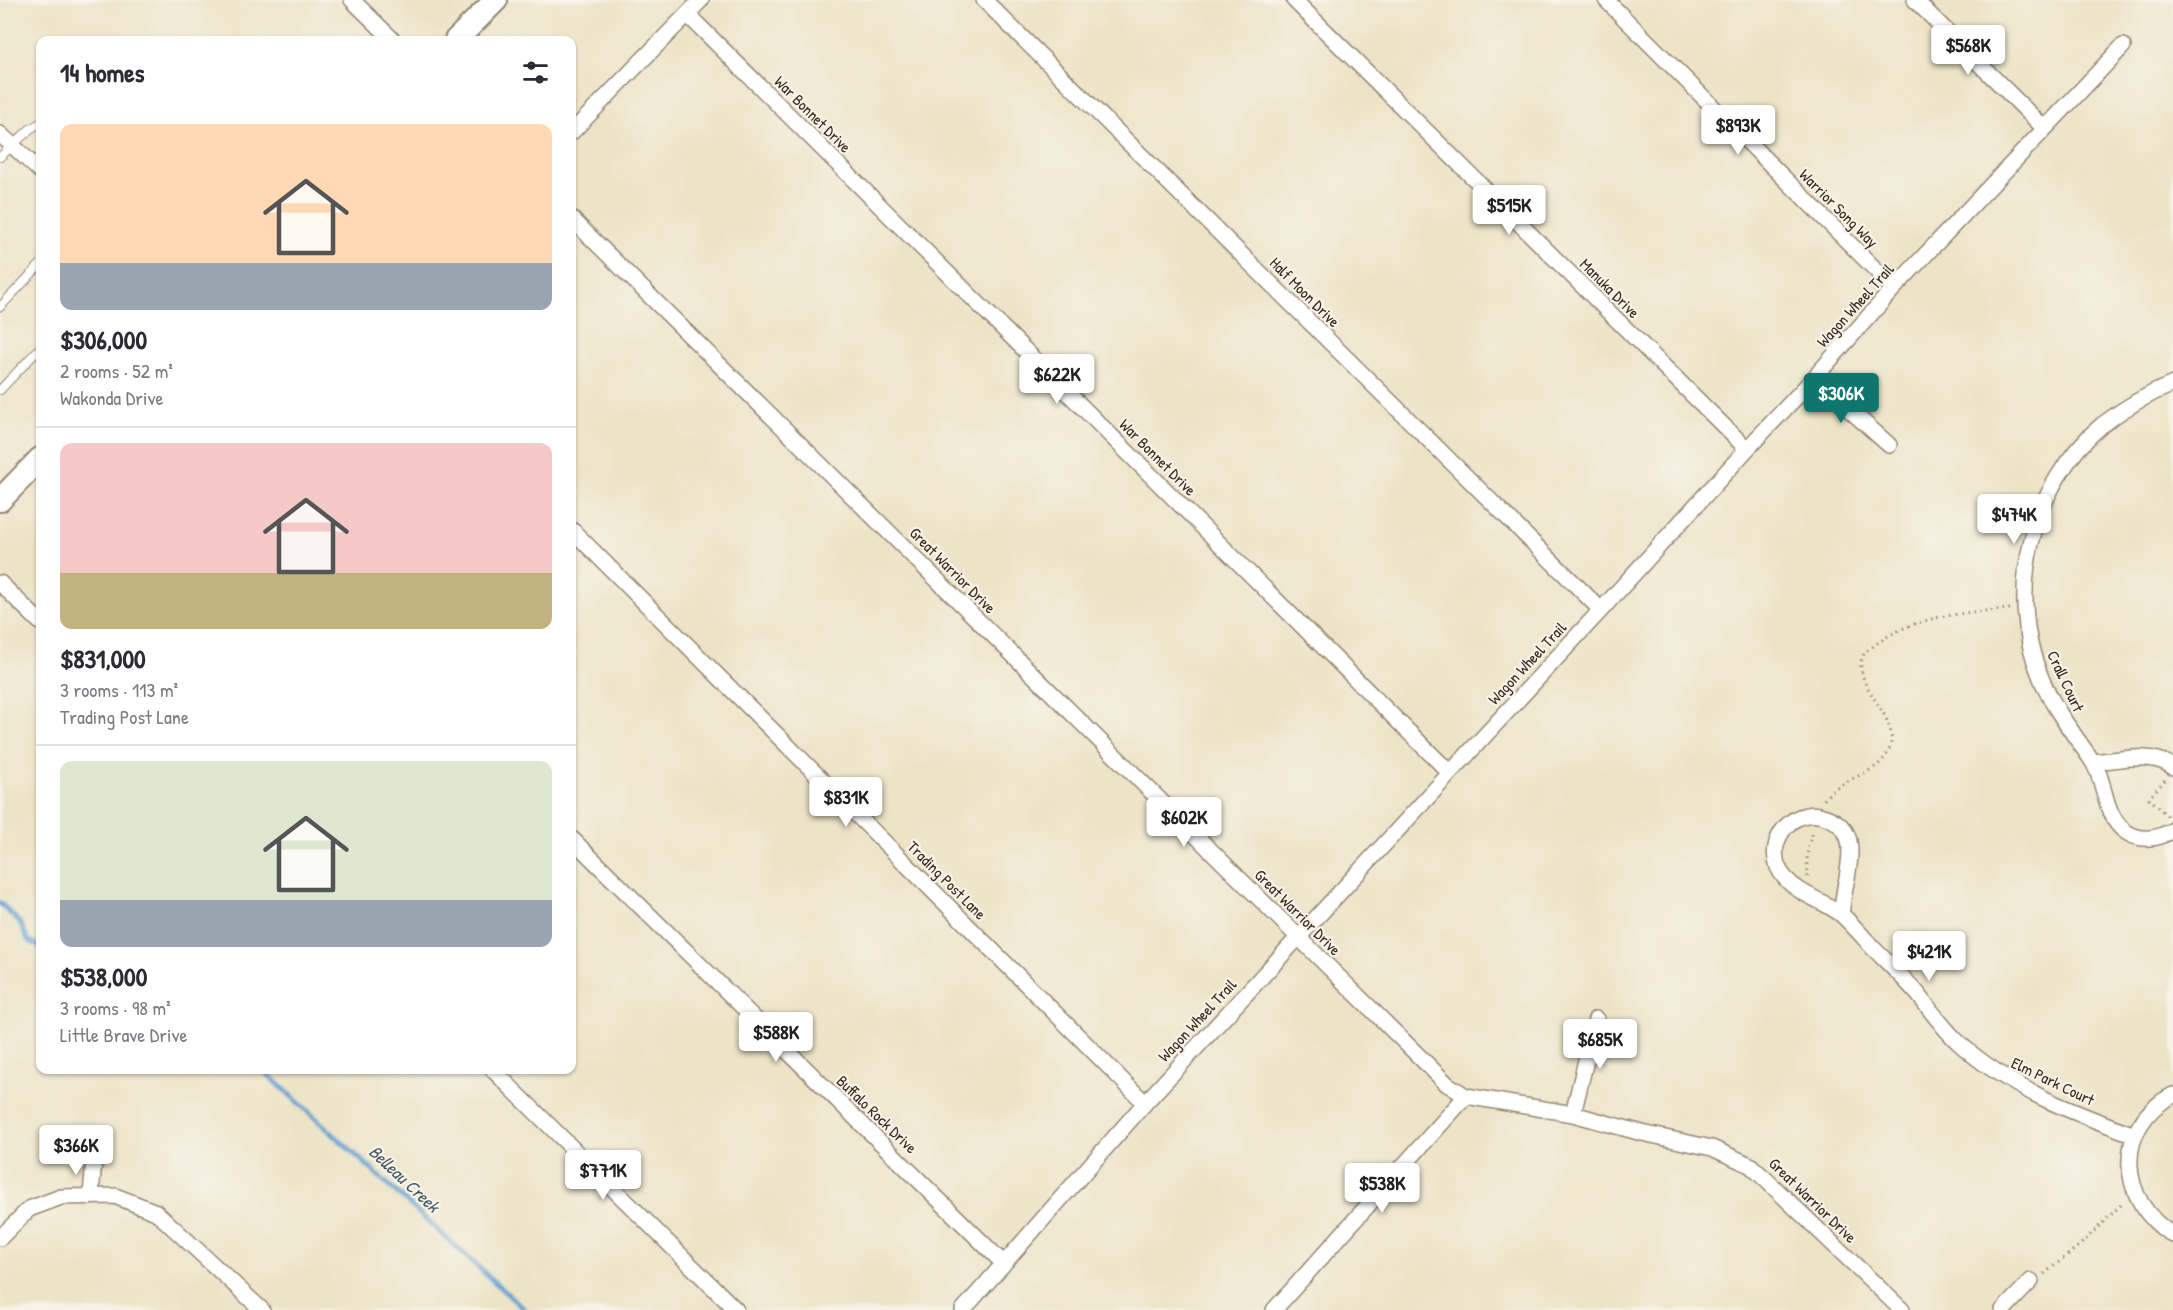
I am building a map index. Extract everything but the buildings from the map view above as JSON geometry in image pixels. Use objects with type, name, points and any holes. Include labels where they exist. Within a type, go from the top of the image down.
[{"type":"main road","points":[[460,36],[496,0]]},
{"type":"main road","points":[[0,500],[36,463]]},
{"type":"street","points":[[352,0],[389,36]]},
{"type":"street","points":[[576,128],[701,0]]},
{"type":"street","name":"Half Moon Drive","points":[[984,0],[1601,610]]},
{"type":"street","name":"Manuka Drive","points":[[1294,0],[1747,449]]},
{"type":"street","name":"Warrior Song Way","points":[[1606,0],[1894,288]]},
{"type":"street","points":[[1916,0],[2044,128]]},
{"type":"street","name":"War Bonnet Drive","points":[[687,14],[1450,773]]},
{"type":"street","name":"Wagon Wheel Trail","points":[[963,1310],[1145,1103],[1601,610],[1894,288],[2123,46]]},
{"type":"street","points":[[0,134],[36,167]]},
{"type":"street","name":"Great Warrior Drive","points":[[576,223],[1447,1084],[1466,1096],[1573,1114],[1642,1133],[1712,1148],[1750,1165],[1902,1310]]},
{"type":"street","points":[[1814,378],[1889,445]]},
{"type":"street","name":"Crall Court","points":[[2172,825],[2165,835],[2148,839],[2127,833],[2118,825],[2108,805],[2093,762],[2050,698],[2040,677],[2031,650],[2026,622],[2025,579],[2038,518],[2054,484],[2069,461],[2101,426],[2123,409],[2173,384]]},
{"type":"street","name":"Trading Post Lane","points":[[576,534],[1145,1103]]},
{"type":"street","points":[[0,583],[36,618]]},
{"type":"street","points":[[2093,762],[2159,759],[2171,772]]},
{"type":"street","name":"Elm Park Court","points":[[1841,914],[1851,852],[1848,838],[1842,828],[1826,817],[1809,815],[1797,818],[1788,824],[1779,836],[1775,850],[1777,865],[1786,879],[1841,914],[1916,992],[1951,1034],[2006,1080],[2047,1102],[2135,1135]]},
{"type":"street","name":"Buffalo Rock Drive","points":[[576,843],[1003,1263]]},
{"type":"street","points":[[1573,1114],[1596,1018]]},
{"type":"street","points":[[497,1074],[736,1310]]},
{"type":"street","points":[[2173,1095],[2141,1123],[2135,1135],[2130,1165],[2132,1183],[2148,1215],[2173,1235]]},
{"type":"street","points":[[1274,1310],[1466,1096]]},
{"type":"street","points":[[91,1195],[93,1160]]},
{"type":"street","points":[[0,1238],[30,1209],[61,1197],[115,1196],[156,1212],[262,1310]]},
{"type":"street","points":[[2003,1310],[2031,1281]]},
{"type":"lane","points":[[0,157],[36,126]]},
{"type":"lane","points":[[0,306],[36,269]]},
{"type":"lane","points":[[0,390],[36,352]]},
{"type":"path","points":[[1821,804],[1839,785],[1881,763],[1891,745],[1888,725],[1865,682],[1861,667],[1862,658],[1868,651],[1887,635],[1912,625],[1976,612],[2013,609]]},
{"type":"path","points":[[2171,772],[2149,798],[2172,825]]},
{"type":"path","points":[[1809,882],[1807,855],[1814,825]]},
{"type":"path","points":[[2031,1281],[2037,1281],[2081,1244],[2122,1204]]},
{"type":"waterway","name":"Belleau Creek","points":[[0,903],[20,923],[28,940],[36,945]]},
{"type":"waterway","name":"Belleau Creek","points":[[267,1074],[525,1310]]}]
